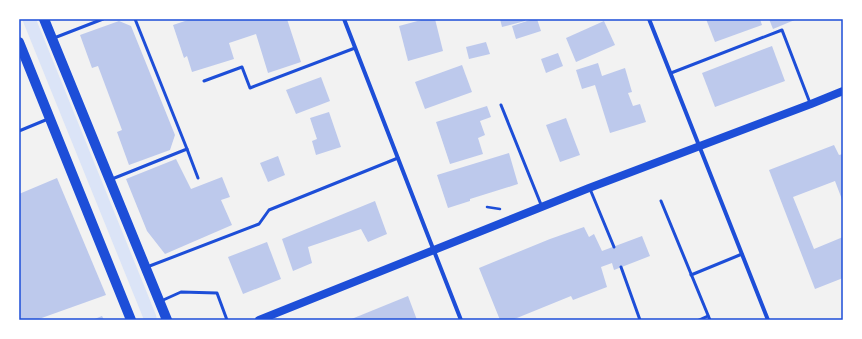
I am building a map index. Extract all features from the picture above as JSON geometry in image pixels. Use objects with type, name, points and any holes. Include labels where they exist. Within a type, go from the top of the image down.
[{"type":"main road","points":[[44,19],[167,320]]},
{"type":"main road","points":[[19,42],[130,320]]},
{"type":"main road","points":[[259,320],[590,188],[843,91]]},
{"type":"street","points":[[344,19],[461,320]]},
{"type":"street","points":[[650,19],[768,320]]},
{"type":"lane","points":[[52,39],[103,19]]},
{"type":"lane","points":[[135,19],[198,178]]},
{"type":"lane","points":[[671,73],[782,30],[811,104]]},
{"type":"lane","points":[[204,81],[242,67],[250,88],[355,48]]},
{"type":"lane","points":[[501,105],[542,207]]},
{"type":"lane","points":[[19,131],[50,118]]},
{"type":"lane","points":[[110,180],[187,149]]},
{"type":"lane","points":[[146,268],[259,224],[269,210],[398,158]]},
{"type":"lane","points":[[590,188],[614,247]]},
{"type":"lane","points":[[661,201],[709,318],[699,320]]},
{"type":"lane","points":[[691,275],[742,254]]},
{"type":"lane","points":[[621,267],[640,320]]},
{"type":"lane","points":[[159,301],[181,292],[216,292],[227,320]]},
{"type":"shaded area","points":[[22,19],[36,19],[157,320],[144,320]]},
{"type":"building","points":[[191,19],[287,19],[301,62],[268,73],[256,34],[229,43],[234,59],[192,72],[187,56],[184,58],[173,25]]},
{"type":"building","points":[[425,19],[435,19],[443,51],[408,61],[399,26]]},
{"type":"building","points":[[500,19],[525,19],[525,21],[502,27]]},
{"type":"building","points":[[537,19],[541,31],[516,39],[512,26]]},
{"type":"building","points":[[706,19],[760,19],[762,25],[715,42]]},
{"type":"building","points":[[769,19],[797,19],[773,29]]},
{"type":"building","points":[[119,21],[131,26],[175,135],[170,150],[129,165],[117,132],[122,130],[98,66],[92,68],[80,35]]},
{"type":"building","points":[[604,21],[615,45],[576,62],[566,38]]},
{"type":"building","points":[[486,42],[490,54],[469,59],[466,47]]},
{"type":"building","points":[[772,46],[785,81],[715,107],[702,73]]},
{"type":"building","points":[[558,53],[563,66],[546,73],[541,59]]},
{"type":"building","points":[[598,63],[602,76],[625,68],[632,92],[628,93],[633,106],[640,104],[646,122],[610,133],[595,85],[582,89],[576,70]]},
{"type":"building","points":[[462,65],[472,92],[425,109],[415,82]]},
{"type":"building","points":[[321,77],[330,101],[296,114],[286,90]]},
{"type":"building","points":[[487,106],[491,117],[480,121],[485,135],[478,138],[483,154],[450,164],[436,122]]},
{"type":"building","points":[[329,112],[341,147],[316,155],[312,141],[317,139],[310,118]]},
{"type":"building","points":[[566,118],[580,155],[560,162],[546,125]]},
{"type":"building","points":[[834,145],[839,155],[843,154],[843,202],[835,181],[793,197],[814,249],[843,237],[843,278],[815,289],[769,170]]},
{"type":"building","points":[[509,153],[518,184],[470,199],[470,201],[448,208],[437,175]]},
{"type":"building","points":[[278,156],[285,175],[268,182],[260,163]]},
{"type":"building","points":[[176,159],[191,189],[222,177],[230,197],[221,200],[232,225],[165,254],[147,231],[126,179]]},
{"type":"building","points":[[57,178],[106,295],[36,320],[19,320],[19,194]]},
{"type":"building","points":[[375,201],[387,234],[368,242],[361,229],[308,247],[312,263],[293,271],[282,239]]},
{"type":"building","points":[[584,227],[589,237],[594,234],[602,251],[642,236],[650,256],[614,270],[612,263],[601,267],[607,287],[573,300],[571,296],[512,320],[500,320],[479,268]]},
{"type":"building","points":[[267,242],[281,279],[243,294],[228,257]]},
{"type":"building","points":[[408,296],[417,320],[349,320]]},
{"type":"building","points":[[102,316],[104,320],[92,320]]}]
